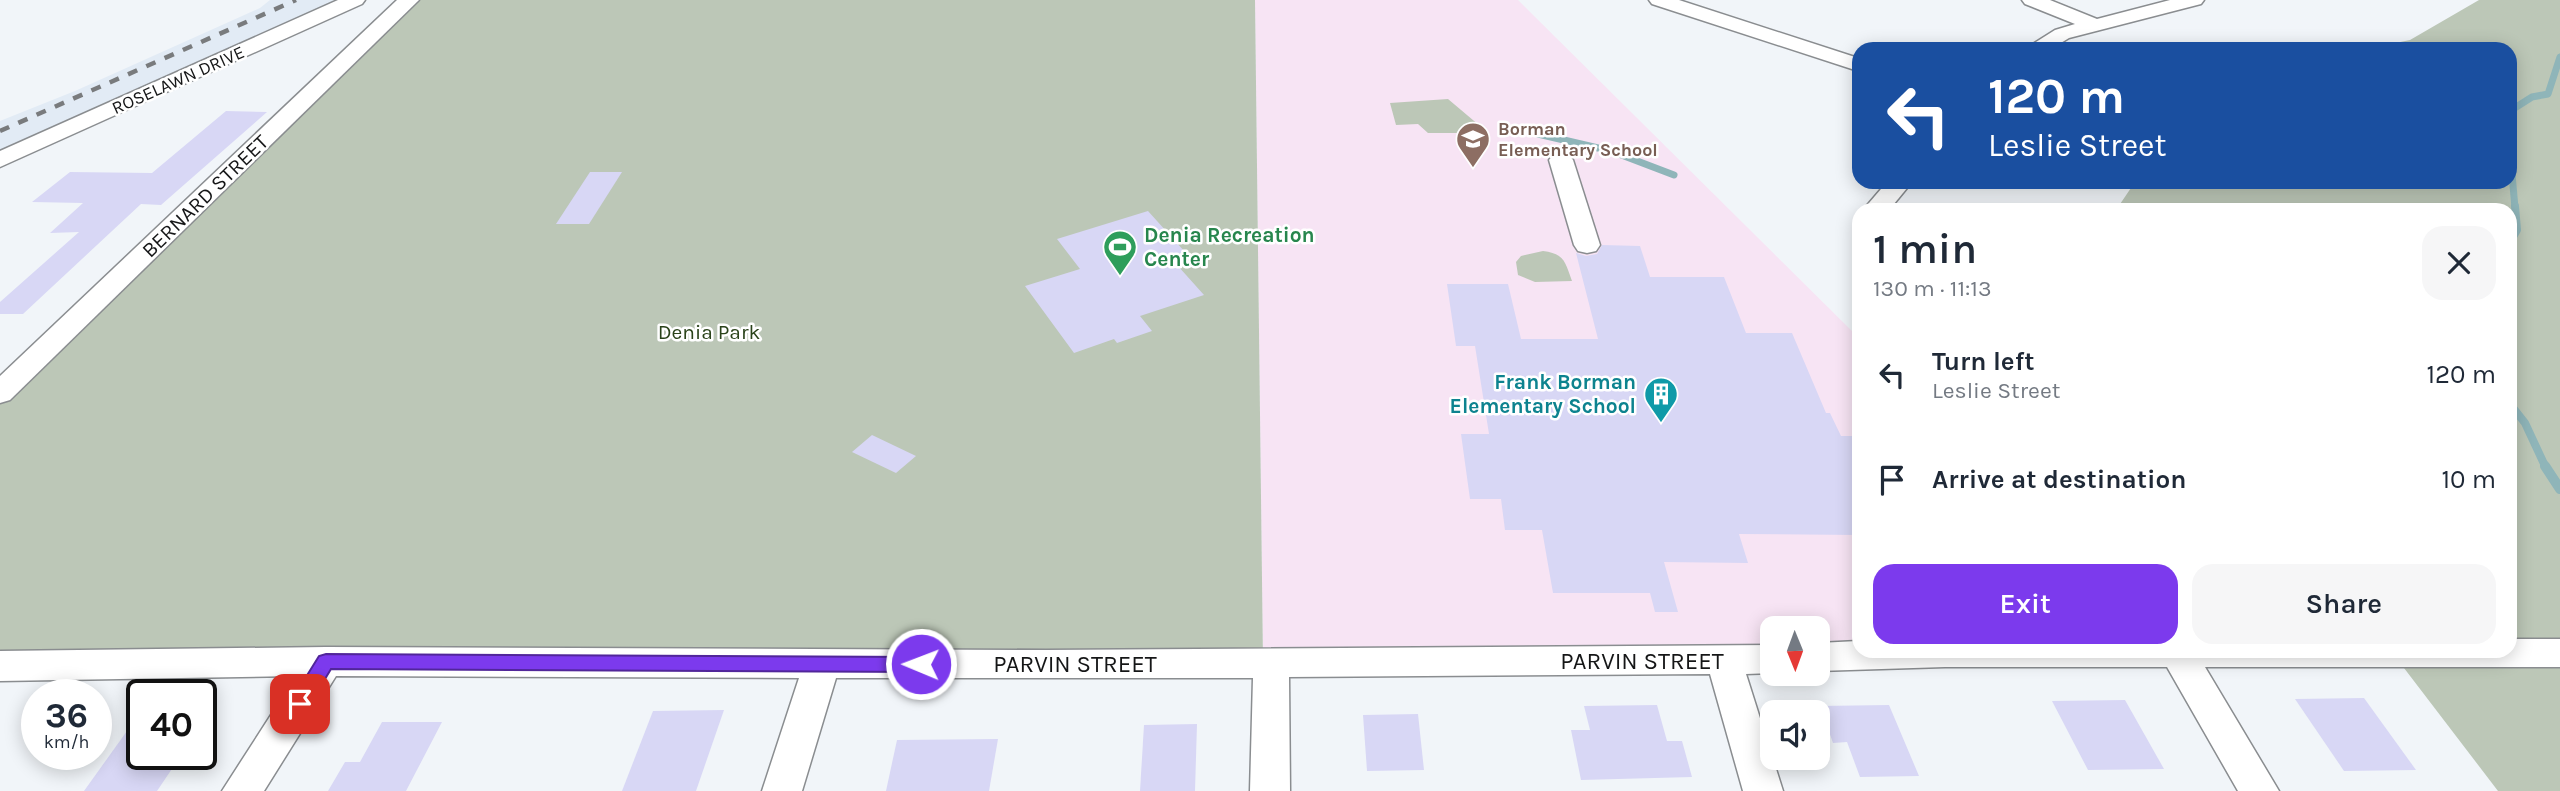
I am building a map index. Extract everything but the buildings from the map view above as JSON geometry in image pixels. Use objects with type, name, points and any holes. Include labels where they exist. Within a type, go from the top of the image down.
[{"type":"street","name":"ROSELAWN DRIVE","points":[[0,160],[355,0]]},
{"type":"street","name":"BERNARD STREET","points":[[0,393],[409,0]]},
{"type":"street","points":[[1659,0],[1852,63]]},
{"type":"street","points":[[2032,0],[2095,25]]},
{"type":"street","points":[[2049,42],[2063,34],[2194,0]]},
{"type":"street","points":[[1561,160],[1587,245]]},
{"type":"street","points":[[1882,203],[1894,189]]},
{"type":"street","points":[[2517,653],[2560,653]]},
{"type":"street","points":[[1830,657],[1852,656]]},
{"type":"street","points":[[2180,658],[2259,791]]},
{"type":"street","name":"PARVIN STREET","points":[[0,666],[326,662],[1046,666],[1760,660]]},
{"type":"street","points":[[1724,661],[1763,791]]},
{"type":"street","points":[[242,791],[326,662]]},
{"type":"street","points":[[1270,791],[1271,662]]},
{"type":"street","points":[[782,791],[822,664]]},
{"type":"shaded area","points":[[270,0],[338,0],[0,153],[0,121],[75,91],[260,8]]},
{"type":"shaded area","name":"Borman Elementary School","points":[[1255,0],[1518,0],[1852,331],[1852,656],[1830,657],[1830,616],[1760,616],[1760,658],[1263,662]]},
{"type":"green space","name":"Denia Park","points":[[406,0],[1255,0],[1263,662],[0,666],[0,391]]},
{"type":"green space","points":[[2479,0],[2560,0],[2560,791],[2498,791],[2396,658],[2517,658],[2517,203],[2121,203],[2130,189],[2517,189],[2517,42],[2400,42],[2410,40]]},
{"type":"green space","points":[[1448,99],[1480,126],[1470,133],[1428,133],[1418,124],[1396,125],[1390,103]]},
{"type":"green space","points":[[1543,251],[1556,254],[1563,260],[1572,281],[1535,282],[1518,275],[1516,262],[1521,256]]},
{"type":"waterway","points":[[2517,107],[2532,97],[2548,94],[2560,57]]},
{"type":"waterway","points":[[1538,134],[1611,151],[1674,175]]},
{"type":"waterway","points":[[2513,189],[2515,203]]},
{"type":"waterway","points":[[2517,413],[2525,423],[2545,466]]},
{"type":"waterway","points":[[2545,466],[2560,489]]},
{"type":"railway","points":[[0,131],[296,0]]},
{"type":"place","name":"Borman Elementary School","points":[[1473,169]]},
{"type":"place","name":"Denia Recreation Center","points":[[1120,277]]},
{"type":"place","name":"Frank Borman Elementary School","points":[[1661,424]]},
{"type":"route","points":[[300,704],[326,662],[921,664]]}]
